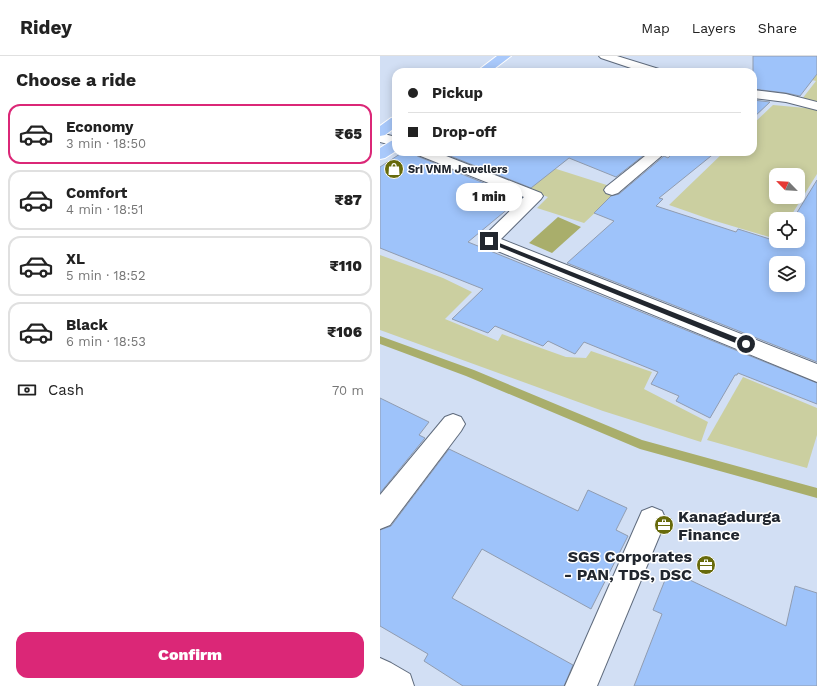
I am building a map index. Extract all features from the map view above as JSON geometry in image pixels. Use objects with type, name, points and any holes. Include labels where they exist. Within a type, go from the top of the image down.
[{"type":"main road","points":[[488,68],[505,56]]},
{"type":"main road","points":[[380,132],[392,124]]},
{"type":"street","points":[[605,56],[642,68]]},
{"type":"street","points":[[757,94],[786,98],[817,106]]},
{"type":"street","points":[[380,137],[387,148]]},
{"type":"street","points":[[433,156],[535,196],[489,241],[817,373]]},
{"type":"street","points":[[612,190],[654,156]]},
{"type":"street","points":[[380,516],[453,424]]},
{"type":"street","points":[[581,686],[652,520]]},
{"type":"street","points":[[380,674],[398,686]]},
{"type":"shaded area","points":[[817,70],[817,103],[802,99],[816,81],[792,75]]},
{"type":"shaded area","points":[[773,105],[817,109],[817,174],[805,193],[805,168],[769,168],[769,204],[798,204],[793,212],[769,212],[769,237],[712,220],[669,205],[720,156],[757,156],[757,120]]},
{"type":"shaded area","points":[[547,166],[613,187],[608,193],[614,195],[584,223],[537,208],[548,197],[515,185]]},
{"type":"shaded area","points":[[558,217],[581,227],[552,253],[529,243]]},
{"type":"shaded area","points":[[380,255],[443,278],[472,292],[445,319],[498,341],[502,334],[566,357],[586,358],[591,351],[652,372],[644,389],[708,422],[701,442],[603,411],[380,330]]},
{"type":"shaded area","points":[[743,377],[817,408],[817,435],[807,468],[707,440]]},
{"type":"building","points":[[753,56],[817,56],[817,74],[800,96],[757,89],[757,68],[753,68]]},
{"type":"building","points":[[757,100],[770,102],[757,114]]},
{"type":"building","points":[[397,156],[417,156],[521,198],[468,242],[817,383],[817,404],[738,373],[735,375],[710,418],[676,401],[679,396],[651,384],[658,372],[584,342],[575,354],[548,341],[543,346],[495,326],[488,333],[452,319],[483,289],[380,248],[380,167]]},
{"type":"building","points":[[450,156],[643,156],[616,177],[569,158],[531,188]]},
{"type":"building","points":[[664,156],[668,158],[670,156],[711,156],[659,198],[663,199],[656,206],[736,232],[738,229],[769,239],[769,248],[805,248],[805,212],[797,212],[802,204],[805,204],[805,200],[817,180],[817,362],[567,263],[614,221],[594,213],[611,196],[619,194]]},
{"type":"building","points":[[380,398],[429,422],[419,435],[425,438],[380,493]]},
{"type":"building","points":[[449,449],[578,511],[588,490],[627,508],[616,530],[628,536],[591,609],[482,549],[452,598],[573,665],[564,686],[463,686],[424,661],[428,654],[380,626],[380,530],[391,526]]},
{"type":"building","points":[[669,570],[786,626],[795,586],[817,593],[817,686],[634,686],[662,614],[653,610]]},
{"type":"waterway","points":[[380,340],[470,373],[640,444],[817,493]]},
{"type":"place","name":"Sri VNM Jewellers","points":[[394,169]]},
{"type":"place","name":"Kanagadurga Finance","points":[[664,525]]},
{"type":"place","name":"SGS Corporates - PAN, TDS, DSC","points":[[706,565]]},
{"type":"route","points":[[489,241],[746,344]]}]
